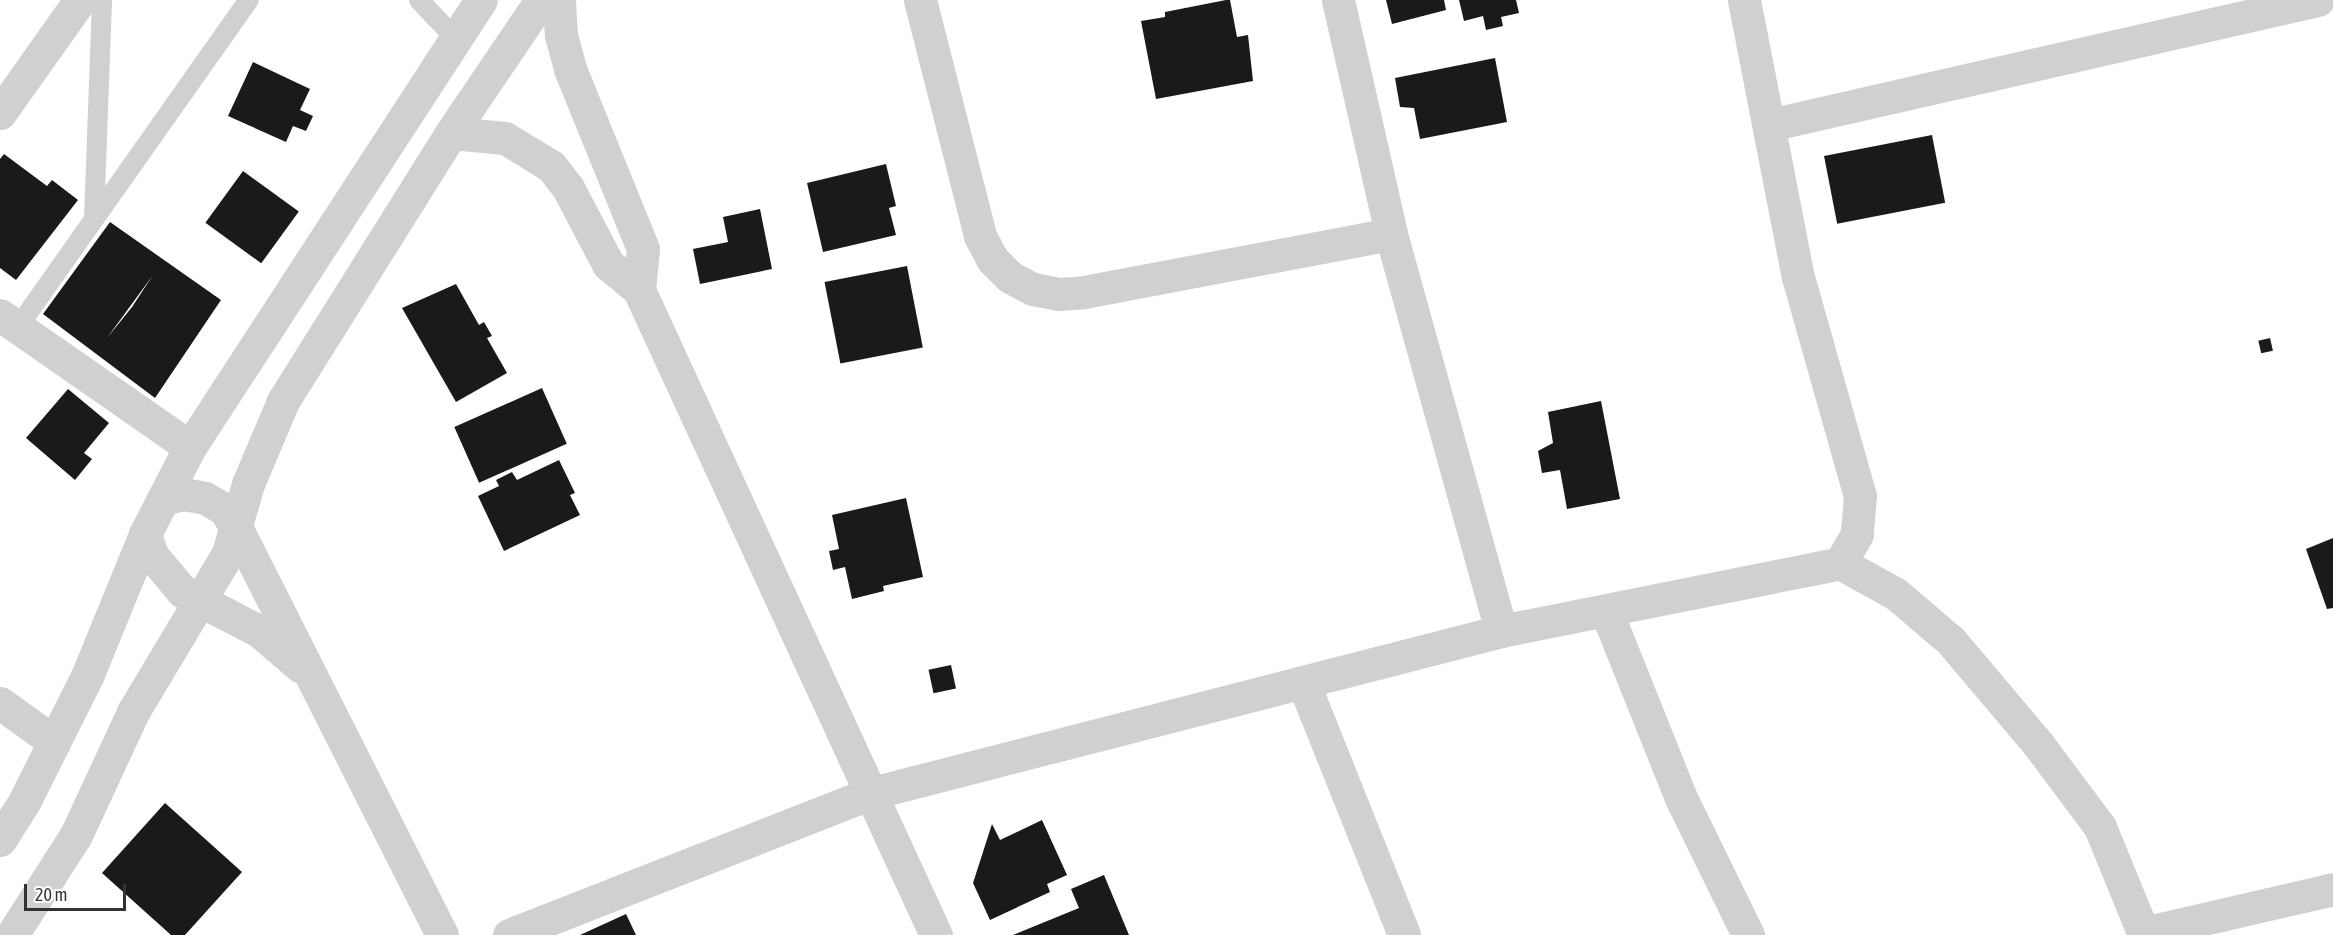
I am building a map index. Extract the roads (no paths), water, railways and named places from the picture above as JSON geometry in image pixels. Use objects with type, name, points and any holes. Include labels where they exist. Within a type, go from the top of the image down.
[{"type":"street","points":[[0,112],[80,0]]},
{"type":"street","points":[[0,840],[54,742],[88,674],[145,534],[190,447],[481,0]]},
{"type":"street","points":[[12,935],[76,834],[133,712],[228,554],[264,441],[283,401],[451,133],[541,0]]},
{"type":"street","points":[[559,0],[561,35],[570,69],[643,249],[639,290]]},
{"type":"street","points":[[920,0],[980,236],[1004,271],[1033,289],[1058,294],[1083,291],[1391,234]]},
{"type":"street","points":[[1338,0],[1391,234],[1501,632]]},
{"type":"street","points":[[1744,0],[1798,277],[1860,496],[1857,534],[1840,564]]},
{"type":"street","points":[[1768,125],[2318,0]]},
{"type":"street","points":[[451,133],[505,138],[551,166],[568,188],[608,264],[639,290],[936,935]]},
{"type":"street","points":[[9,321],[190,447]]},
{"type":"street","points":[[163,499],[183,494],[205,498],[224,509],[236,527],[274,598],[307,672],[442,935]]},
{"type":"street","points":[[145,534],[152,555],[165,575],[200,600],[259,632],[307,672]]},
{"type":"street","points":[[509,935],[872,793],[1501,632],[1607,613],[1840,564],[1896,594],[1950,641],[2038,744],[2100,828],[2143,934],[2333,889]]},
{"type":"street","points":[[1607,613],[1681,798],[1748,935]]},
{"type":"street","points":[[1303,682],[1404,935]]},
{"type":"street","points":[[0,703],[54,742]]},
{"type":"lane","points":[[94,220],[102,0]]},
{"type":"lane","points":[[9,321],[94,220],[249,0]]},
{"type":"lane","points":[[419,0],[456,39]]}]
